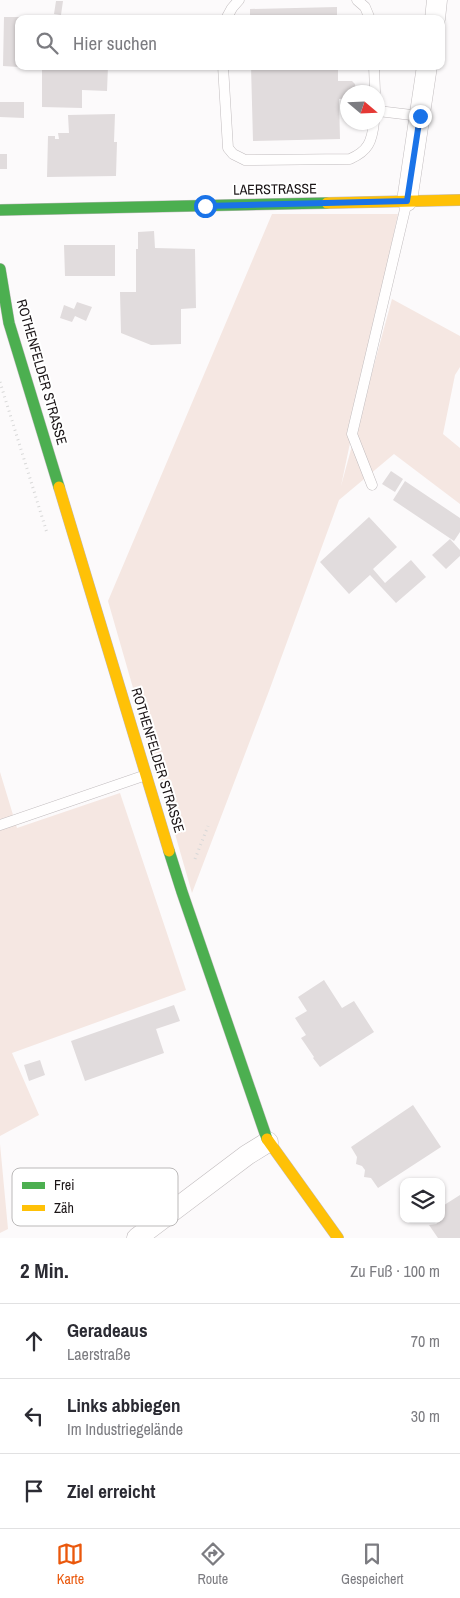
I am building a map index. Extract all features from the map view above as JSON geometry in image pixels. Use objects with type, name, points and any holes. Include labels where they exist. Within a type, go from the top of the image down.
[{"type":"street","points":[[436,15],[438,0]]},
{"type":"street","points":[[407,201],[426,70]]},
{"type":"street","name":"LAERSTRASSE","points":[[0,210],[460,200]]},
{"type":"street","name":"ROTHENFELDER STRASSE","points":[[0,269],[9,323],[182,892],[268,1142],[338,1238]]},
{"type":"street","points":[[178,1207],[247,1155],[268,1142]]},
{"type":"street","points":[[137,1238],[153,1226]]},
{"type":"lane","points":[[228,15],[239,0]]},
{"type":"lane","points":[[357,0],[365,7],[368,15]]},
{"type":"lane","points":[[223,70],[228,148],[233,154],[245,160],[350,158],[361,154],[368,144],[373,130]]},
{"type":"lane","points":[[374,70],[375,85]]},
{"type":"lane","points":[[385,113],[420,116]]},
{"type":"lane","points":[[372,485],[352,434],[407,201]]},
{"type":"lane","points":[[0,825],[147,774]]},
{"type":"shaded area","points":[[272,214],[398,214],[341,486],[392,299],[460,336],[460,367],[455,375],[443,434],[460,448],[460,504],[394,454],[339,500],[192,893],[108,601]]},
{"type":"shaded area","points":[[0,772],[17,828],[120,793],[186,990],[12,1053],[39,1115],[0,1136]]},
{"type":"shaded area","points":[[0,1144],[8,1229],[0,1233]]},
{"type":"building","points":[[56,1],[63,1],[61,15],[54,14]]},
{"type":"building","points":[[337,7],[337,15],[250,15],[250,9]]},
{"type":"building","points":[[4,17],[15,17],[15,67],[3,66]]},
{"type":"building","points":[[42,70],[108,70],[107,91],[82,90],[82,108],[42,107]]},
{"type":"building","points":[[251,70],[338,70],[338,81],[352,81],[355,85],[340,85],[340,139],[253,141]]},
{"type":"building","points":[[0,102],[24,102],[24,118],[0,117]]},
{"type":"building","points":[[115,114],[114,142],[117,142],[116,176],[47,177],[48,136],[55,136],[55,139],[59,139],[58,133],[69,133],[68,115]]},
{"type":"building","points":[[0,154],[7,154],[7,169],[0,169]]},
{"type":"building","points":[[154,231],[155,248],[195,249],[196,308],[181,309],[181,344],[151,345],[121,333],[120,292],[136,292],[138,232]]},
{"type":"building","points":[[64,245],[115,245],[115,276],[65,276]]},
{"type":"building","points":[[77,302],[92,307],[86,321],[75,316],[72,322],[60,318],[64,305],[74,309]]},
{"type":"building","points":[[391,471],[403,479],[395,492],[382,484]]},
{"type":"building","points":[[405,481],[460,518],[460,532],[454,541],[393,500]]},
{"type":"building","points":[[369,517],[397,547],[373,569],[385,583],[411,560],[426,577],[396,603],[370,575],[349,594],[320,562]]},
{"type":"building","points":[[450,539],[460,550],[460,556],[446,569],[432,555]]},
{"type":"building","points":[[324,980],[342,1008],[354,1001],[374,1032],[320,1067],[301,1038],[306,1035],[295,1018],[307,1011],[298,997]]},
{"type":"building","points":[[174,1005],[180,1021],[156,1029],[164,1053],[85,1081],[71,1041]]},
{"type":"building","points":[[40,1060],[45,1075],[29,1081],[24,1065]]},
{"type":"building","points":[[413,1105],[441,1147],[378,1188],[371,1178],[364,1177],[365,1170],[362,1166],[356,1164],[357,1157],[351,1147]]},
{"type":"building","points":[[460,1195],[460,1238],[438,1238],[429,1225],[445,1223],[445,1204]]},
{"type":"traffic: fast","points":[[0,210],[327,203]]},
{"type":"traffic: fast","points":[[0,269],[9,323],[59,487]]},
{"type":"traffic: fast","points":[[169,851],[267,1139]]},
{"type":"traffic: slow","points":[[327,203],[460,200]]},
{"type":"traffic: slow","points":[[59,487],[169,851]]},
{"type":"traffic: slow","points":[[267,1139],[338,1238]]},
{"type":"route","points":[[205,206],[407,201],[420,116]]}]
